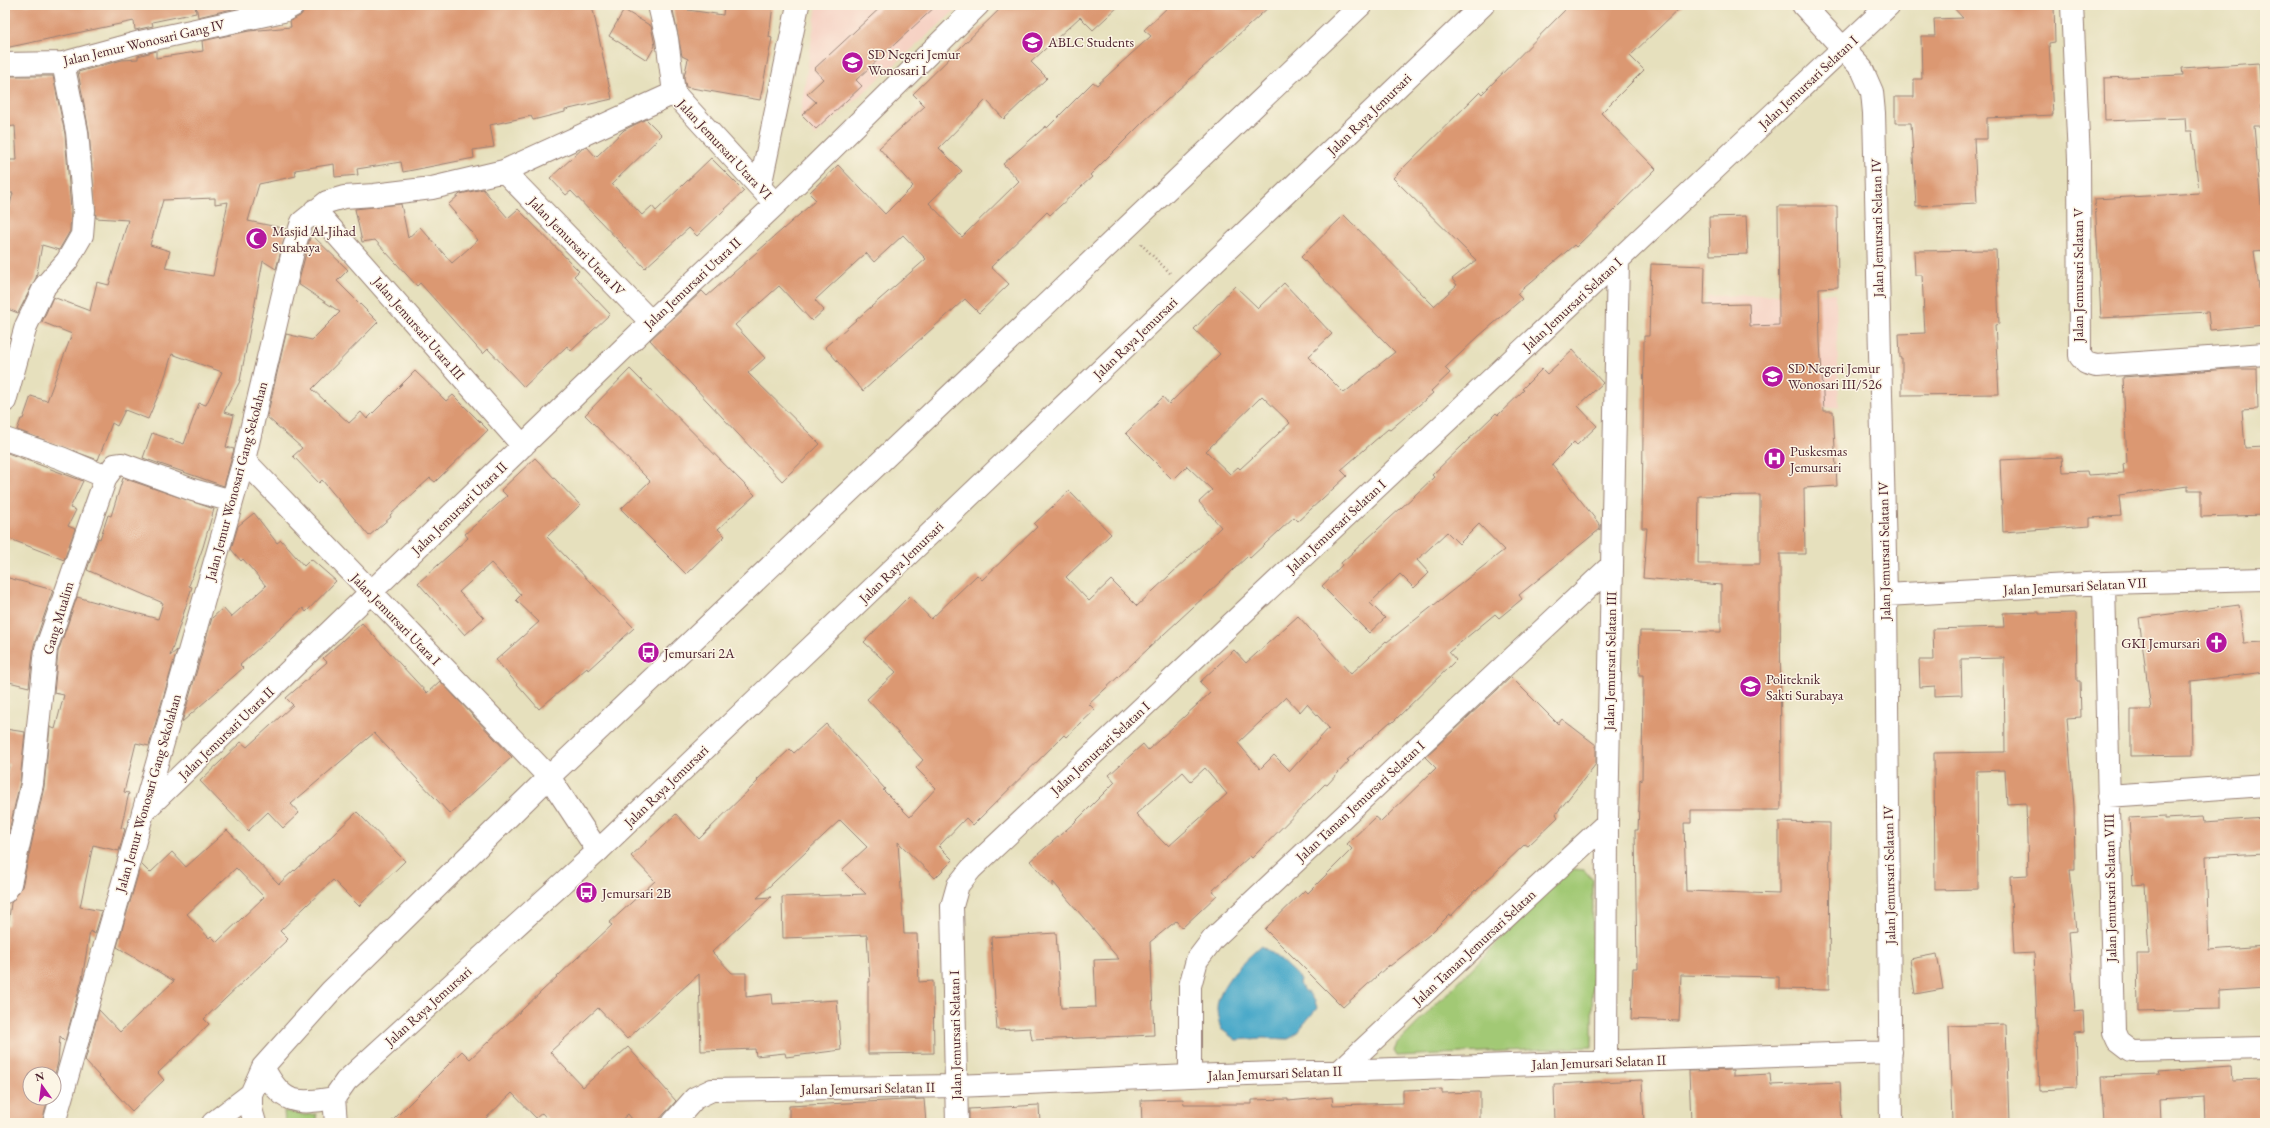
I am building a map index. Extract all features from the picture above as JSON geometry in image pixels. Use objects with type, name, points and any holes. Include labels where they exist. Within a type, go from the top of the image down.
[{"type":"street","points":[[659,5],[667,40],[674,93]]},
{"type":"street","points":[[760,187],[798,5]]},
{"type":"street","name":"Jalan Jemursari Utara II","points":[[143,812],[651,322],[776,204],[978,5]]},
{"type":"street","points":[[255,1123],[251,1094],[263,1067],[331,991],[554,785],[1361,5]]},
{"type":"street","name":"Jalan Raya Jemursari","points":[[334,1098],[339,1088],[346,1081],[592,842],[1483,5]]},
{"type":"street","name":"Jalan Jemursari Selatan IV","points":[[1804,5],[1862,69],[1872,92],[1874,113],[1886,595],[1891,1123]]},
{"type":"street","name":"Jalan Jemursari Selatan I","points":[[957,1123],[952,906],[958,885],[971,869],[1889,5]]},
{"type":"street","name":"Jalan Jemursari Selatan V","points":[[2072,5],[2078,159],[2080,356],[2086,363],[2096,366],[2265,354]]},
{"type":"street","name":"Jalan Jemur Wonosari Gang IV","points":[[5,64],[63,62],[140,42],[288,8]]},
{"type":"street","points":[[5,401],[29,319],[45,286],[67,261],[82,235],[84,210],[77,132],[63,62]]},
{"type":"street","name":"Jalan Jemur Wonosari Gang Sekolahan","points":[[54,1123],[244,460],[294,247],[302,222],[315,210],[327,202],[344,197],[374,196],[432,188],[504,171],[674,93]]},
{"type":"street","name":"Jalan Jemursari Utara VI","points":[[674,93],[776,204]]},
{"type":"street","name":"Jalan Jemursari Utara IV","points":[[504,171],[651,322]]},
{"type":"street","name":"Jalan Jemursari Utara III","points":[[315,210],[523,446]]},
{"type":"street","name":"Jalan Jemursari Selatan III","points":[[1606,1061],[1607,823],[1618,260]]},
{"type":"street","points":[[5,439],[61,458],[106,477],[115,465],[122,464],[192,490],[232,501]]},
{"type":"street","name":"Jalan Jemursari Utara I","points":[[244,460],[554,785],[592,842]]},
{"type":"street","name":"Gang Mualim","points":[[5,892],[10,884],[32,784],[46,649],[106,477]]},
{"type":"street","name":"Jalan Taman Jemursari Selatan I","points":[[1190,1076],[1190,986],[1197,960],[1213,939],[1612,565]]},
{"type":"street","name":"Jalan Jemursari Selatan VII","points":[[1886,595],[2104,583],[2265,579]]},
{"type":"street","name":"Jalan Jemursari Selatan VIII","points":[[2104,583],[2112,1024],[2118,1041],[2131,1051],[2265,1048]]},
{"type":"street","points":[[2108,796],[2265,785]]},
{"type":"street","name":"Jalan Taman Jemursari Selatan","points":[[1341,1070],[1607,823]]},
{"type":"street","name":"Jalan Jemursari Selatan II","points":[[673,1123],[695,1098],[712,1090],[956,1086],[1341,1070],[1891,1052]]},
{"type":"street","points":[[263,1067],[278,1092],[291,1100],[315,1101],[334,1098],[336,1123]]},
{"type":"street","points":[[213,1123],[251,1094]]},
{"type":"path","points":[[1138,240],[1170,274]]},
{"type":"shaded area","name":"SD Negeri Jemur Wonosari I","points":[[817,5],[954,5],[958,8],[815,136],[800,116]]},
{"type":"shaded area","name":"SD Negeri Jemur Wonosari III/526","points":[[1836,293],[1839,407],[1758,412],[1708,345],[1707,296]]},
{"type":"green space","points":[[1569,870],[1584,870],[1593,880],[1592,1047],[1397,1056],[1394,1051],[1397,1044]]},
{"type":"green space","points":[[284,1111],[305,1115],[316,1114],[317,1123],[285,1123]]},
{"type":"water","points":[[1261,946],[1282,961],[1300,979],[1299,984],[1315,1001],[1317,1008],[1294,1036],[1288,1039],[1263,1038],[1236,1040],[1221,1029],[1217,1011],[1219,999],[1222,990],[1233,973]]},
{"type":"building","points":[[5,5],[195,5],[196,13],[152,22],[153,26],[135,30],[134,21],[5,48]]},
{"type":"building","points":[[196,5],[245,5],[245,6],[198,17]]},
{"type":"building","points":[[321,5],[592,5],[612,99],[565,110],[565,112],[533,120],[531,116],[490,125],[494,147],[473,150],[474,158],[403,172],[401,162],[357,169],[358,175],[335,177],[334,164],[295,170],[296,176],[259,184],[248,221],[287,229],[276,269],[263,261],[240,381],[224,412],[234,415],[226,447],[234,449],[224,486],[143,458],[152,433],[184,444],[199,403],[206,405],[222,372],[172,354],[162,386],[148,419],[125,410],[117,426],[112,423],[98,460],[17,430],[21,419],[23,419],[31,396],[47,401],[72,334],[42,322],[53,297],[90,311],[97,282],[109,285],[128,220],[96,218],[89,131],[78,72],[122,60],[138,59],[138,56],[156,51],[156,58],[203,51],[202,41],[249,31],[291,27],[290,21],[300,16],[305,9],[321,7]],"holes":[[[215,198],[215,204],[228,202],[213,276],[165,268],[170,251],[150,245],[163,200]]]},
{"type":"building","points":[[672,5],[689,5],[688,10],[723,15],[724,5],[773,5],[769,37],[772,38],[760,100],[686,87],[684,77],[688,59],[682,56]]},
{"type":"building","points":[[883,5],[937,5],[856,80],[862,86],[816,129],[802,115],[816,102],[807,94],[823,79],[814,69]]},
{"type":"building","points":[[1004,5],[1120,5],[1093,30],[1080,17],[1031,62],[1047,78],[1004,119],[986,100],[939,148],[962,171],[929,203],[962,237],[1019,181],[1003,164],[1046,126],[1047,128],[1093,82],[1097,85],[1151,36],[1144,30],[1170,5],[1271,5],[1143,122],[1090,175],[1092,177],[1050,215],[1047,212],[991,267],[1009,284],[979,313],[965,299],[863,391],[825,347],[926,259],[903,235],[874,262],[866,253],[815,300],[824,310],[812,321],[779,286],[735,325],[765,358],[748,373],[820,444],[782,481],[650,340],[702,291],[707,296],[816,200],[809,193],[838,165],[885,214],[913,186],[879,148],[925,106],[913,94]]},
{"type":"building","points":[[1570,5],[1683,5],[1630,56],[1644,70],[1601,113],[1656,169],[1576,247],[1574,245],[1517,294],[1522,299],[1445,368],[1450,373],[1431,391],[1433,393],[1390,430],[1388,429],[1341,470],[1347,476],[1298,521],[1294,517],[1250,558],[1248,556],[1164,634],[1089,704],[1095,710],[1066,737],[1064,735],[973,825],[966,818],[939,846],[953,860],[935,878],[898,842],[904,934],[917,934],[919,982],[933,981],[934,1053],[868,1054],[868,982],[870,982],[867,935],[783,938],[782,897],[866,894],[842,870],[867,847],[840,820],[757,898],[771,897],[712,952],[732,973],[746,973],[746,997],[772,994],[773,1004],[837,1000],[841,1050],[786,1057],[785,1053],[756,1056],[755,1049],[701,1051],[699,974],[627,1039],[598,1008],[550,1052],[583,1087],[628,1047],[676,1101],[656,1123],[635,1123],[628,1114],[618,1123],[551,1123],[542,1113],[536,1118],[512,1093],[481,1123],[390,1123],[462,1051],[470,1059],[612,925],[609,923],[655,881],[631,856],[676,814],[699,839],[790,749],[794,753],[826,724],[885,789],[883,790],[910,817],[936,788],[916,768],[923,760],[867,699],[896,672],[864,642],[909,596],[931,619],[977,575],[982,580],[1037,527],[1034,524],[1069,491],[1111,534],[1066,577],[1089,601],[1111,580],[1137,606],[1221,527],[1199,502],[1212,490],[1187,466],[1173,480],[1126,433],[1163,397],[1169,404],[1220,354],[1194,329],[1235,286],[1258,308],[1284,283],[1332,334],[1308,357],[1344,393],[1395,352],[1301,257],[1344,215],[1434,306],[1457,285],[1452,279],[1476,260],[1393,178],[1480,92],[1482,94]],"holes":[[[1262,396],[1290,423],[1240,469],[1238,467],[1230,474],[1206,451]]]},
{"type":"building","points":[[1951,5],[2054,5],[2055,42],[2049,43],[2053,115],[1987,118],[1987,139],[1974,139],[1977,203],[1916,206],[1911,123],[1895,123],[1895,97],[1914,97],[1914,79],[1922,79],[1921,36],[1935,36],[1934,19],[1963,18]]},
{"type":"building","points":[[624,10],[651,26],[655,46],[647,60],[609,36]]},
{"type":"building","points":[[2259,63],[2263,126],[2254,126],[2265,250],[2254,251],[2264,325],[2210,330],[2208,312],[2101,318],[2095,199],[2199,193],[2192,131],[2186,131],[2185,118],[2105,121],[2104,78],[2183,75],[2182,68]]},
{"type":"building","points":[[5,76],[53,76],[65,134],[71,210],[70,231],[59,250],[42,245],[36,278],[18,313],[5,308],[5,223],[13,193],[5,193],[5,160],[17,160],[15,126],[5,127]]},
{"type":"building","points":[[646,119],[662,135],[612,184],[642,215],[652,206],[656,211],[711,158],[744,191],[697,236],[689,228],[645,268],[571,191],[566,195],[550,178],[583,148],[587,147],[596,157],[624,130]]},
{"type":"building","points":[[483,189],[508,218],[518,209],[579,271],[574,276],[610,314],[571,351],[567,346],[524,387],[488,349],[483,354],[420,283],[417,286],[375,240],[362,242],[355,209],[401,204],[408,238],[420,227],[452,263],[478,240],[448,205],[460,194]]},
{"type":"building","points":[[1778,206],[1837,206],[1838,287],[1819,288],[1824,411],[1833,411],[1837,486],[1804,488],[1805,554],[1780,554],[1781,810],[1691,810],[1691,823],[1684,823],[1686,891],[1779,894],[1779,822],[1830,823],[1829,990],[1779,989],[1779,977],[1681,975],[1679,1021],[1631,1019],[1633,968],[1637,968],[1635,830],[1638,830],[1640,779],[1642,781],[1643,675],[1639,675],[1640,631],[1721,632],[1721,585],[1643,578],[1647,528],[1642,528],[1644,336],[1649,336],[1651,264],[1705,266],[1704,305],[1749,304],[1750,326],[1779,325]],"holes":[[[1760,495],[1760,564],[1698,564],[1699,496]]]},
{"type":"building","points":[[1746,216],[1748,254],[1710,255],[1709,217]]},
{"type":"building","points":[[311,234],[348,270],[337,281],[378,322],[312,389],[349,423],[361,412],[367,419],[415,371],[446,401],[453,395],[488,430],[435,482],[430,478],[390,515],[391,517],[369,536],[322,480],[319,483],[293,456],[302,448],[267,417],[286,334],[312,340],[340,312],[298,284]]},
{"type":"building","points":[[1996,250],[1999,324],[1995,325],[1999,394],[1902,395],[1902,358],[1900,358],[1899,334],[1925,333],[1922,275],[1915,275],[1914,251]]},
{"type":"building","points":[[1573,350],[1603,383],[1578,406],[1597,426],[1577,445],[1574,442],[1552,464],[1600,525],[1600,529],[1519,595],[1522,599],[1499,618],[1495,614],[1449,652],[1456,660],[1392,723],[1390,722],[1347,760],[1349,761],[1327,785],[1325,784],[1252,858],[1250,856],[1212,891],[1217,895],[1182,928],[1176,921],[1150,942],[1154,1035],[1032,1040],[1030,1028],[997,1030],[991,937],[1056,933],[1061,1008],[1096,1007],[1094,960],[1119,959],[1053,882],[1053,887],[1030,861],[1074,823],[1115,782],[1109,775],[1143,744],[1148,750],[1210,693],[1200,682],[1234,650],[1246,663],[1298,616],[1351,674],[1386,641],[1387,642],[1504,550],[1479,524],[1459,544],[1447,532],[1417,560],[1429,573],[1414,588],[1400,574],[1370,603],[1385,618],[1369,633],[1322,586],[1342,565],[1341,563],[1434,477],[1432,475],[1496,413],[1498,415],[1524,390],[1522,389],[1542,369],[1547,374]],"holes":[[[1286,697],[1300,712],[1307,704],[1329,728],[1290,771],[1274,755],[1260,769],[1238,743]],[[1205,768],[1227,794],[1169,846],[1166,843],[1165,844],[1136,814],[1183,772],[1191,781]]]},
{"type":"building","points":[[630,369],[755,495],[718,529],[725,536],[686,574],[621,509],[650,481],[585,415]]},
{"type":"building","points":[[2228,369],[2257,369],[2258,409],[2242,410],[2245,448],[2265,447],[2265,515],[2201,517],[2201,490],[2188,490],[2188,486],[2119,495],[2121,516],[2090,518],[2090,526],[2003,532],[2000,460],[2062,457],[2063,472],[2087,471],[2088,475],[2124,473],[2123,464],[2127,463],[2123,377]]},
{"type":"building","points":[[5,452],[83,481],[70,508],[76,510],[68,526],[75,529],[64,560],[5,537]]},
{"type":"building","points":[[535,458],[580,505],[547,537],[634,628],[588,670],[587,668],[539,709],[496,660],[539,622],[516,600],[521,595],[491,563],[459,592],[484,618],[465,635],[418,583],[468,538],[465,534],[507,496],[501,490]]},
{"type":"building","points":[[123,478],[214,509],[203,547],[189,586],[192,587],[170,656],[177,650],[149,746],[136,743],[124,792],[129,793],[121,828],[125,829],[119,851],[93,845],[80,907],[102,911],[95,934],[90,931],[82,979],[65,1041],[60,1036],[57,1066],[22,1066],[22,1106],[46,1106],[42,1123],[5,1123],[5,925],[8,925],[11,903],[22,887],[44,787],[50,727],[55,729],[64,695],[54,693],[58,652],[77,597],[158,619],[163,603],[87,570],[108,515],[111,516]]},
{"type":"building","points":[[254,513],[277,543],[281,540],[304,566],[311,559],[336,581],[306,612],[303,608],[240,665],[243,668],[182,722],[212,618],[223,608],[231,617],[266,586],[243,559],[241,561],[231,549],[238,526]]},
{"type":"building","points":[[5,577],[53,590],[34,645],[29,687],[5,681]]},
{"type":"building","points":[[2239,605],[2244,643],[2265,642],[2265,672],[2191,681],[2192,755],[2131,756],[2131,710],[2151,710],[2139,618]]},
{"type":"building","points":[[2039,612],[2039,614],[2076,613],[2077,681],[2080,681],[2081,717],[2067,718],[2074,806],[2075,870],[2070,870],[2076,931],[2069,932],[2075,1011],[2083,1010],[2084,1033],[2075,1034],[2077,1088],[2040,1090],[2034,953],[2014,954],[2010,876],[2028,875],[2026,803],[2007,804],[2005,770],[1977,771],[1978,889],[1935,890],[1934,753],[2005,752],[2004,658],[1961,659],[1962,695],[1935,696],[1935,686],[1920,687],[1919,660],[1934,660],[1933,629],[2004,627],[2003,613]]},
{"type":"building","points":[[362,623],[427,693],[440,681],[512,757],[450,814],[374,733],[291,804],[299,813],[283,828],[268,812],[248,831],[200,781],[241,742],[247,747],[293,705],[286,698],[327,662],[323,658]]},
{"type":"building","points":[[1511,677],[1558,724],[1562,719],[1596,745],[1596,764],[1556,814],[1558,817],[1528,846],[1525,844],[1476,891],[1475,890],[1451,916],[1449,915],[1429,935],[1390,966],[1389,965],[1343,1007],[1265,929],[1305,890],[1308,893],[1352,849],[1347,844],[1375,817],[1381,822],[1436,768],[1425,757]]},
{"type":"building","points":[[5,729],[25,732],[20,782],[5,849],[5,782],[9,764],[5,764]]},
{"type":"building","points":[[357,812],[405,861],[359,906],[333,880],[280,931],[288,939],[204,1019],[209,1024],[158,1073],[164,1080],[132,1111],[85,1061],[99,1010],[120,1032],[174,981],[117,947],[141,864],[150,873],[172,852],[186,867],[227,830],[279,884],[294,870],[295,871]],"holes":[[[236,868],[264,897],[217,942],[211,936],[209,938],[187,914]]]},
{"type":"building","points":[[2165,816],[2165,819],[2203,817],[2204,822],[2265,818],[2265,853],[2206,856],[2209,950],[2265,946],[2265,988],[2219,991],[2219,1009],[2138,1011],[2137,954],[2149,954],[2145,884],[2133,885],[2129,818]]},
{"type":"building","points":[[1937,954],[1943,989],[1915,994],[1910,959]]},
{"type":"building","points":[[2006,1024],[2009,1123],[1952,1123],[1949,1026]]},
{"type":"building","points":[[2231,1066],[2232,1080],[2265,1079],[2265,1114],[2263,1114],[2263,1123],[2205,1123],[2204,1096],[2160,1099],[2161,1123],[2104,1123],[2101,1076],[2160,1074],[2159,1071]]},
{"type":"building","points":[[1733,1070],[1733,1076],[1770,1074],[1771,1085],[1840,1082],[1842,1123],[1691,1123],[1689,1071]]},
{"type":"building","points":[[1642,1080],[1644,1123],[1555,1123],[1554,1084]]},
{"type":"building","points":[[1442,1089],[1442,1093],[1480,1092],[1480,1123],[1142,1123],[1141,1100],[1183,1099],[1184,1104],[1252,1104],[1252,1100],[1288,1099],[1288,1101],[1332,1097],[1333,1105],[1403,1103],[1403,1090]]},
{"type":"building","points":[[924,1099],[926,1123],[789,1123],[789,1106]]},
{"type":"building","points":[[1039,1105],[1040,1123],[969,1123],[969,1109]]},
{"type":"place","name":"ABLC Students","points":[[1032,42]]},
{"type":"place","name":"SD Negeri Jemur Wonosari I","points":[[853,62]]},
{"type":"place","name":"Masjid Al-Jihad Surabaya","points":[[256,239]]},
{"type":"place","name":"SD Negeri Jemur Wonosari III/526","points":[[1773,376]]},
{"type":"place","name":"Puskesmas Jemursari","points":[[1775,459]]},
{"type":"place","name":"GKI Jemursari","points":[[2216,643]]},
{"type":"place","name":"Jemursari 2A","points":[[649,653]]},
{"type":"place","name":"Politeknik Sakti Surabaya","points":[[1751,687]]},
{"type":"place","name":"Jemursari 2B","points":[[586,893]]}]
